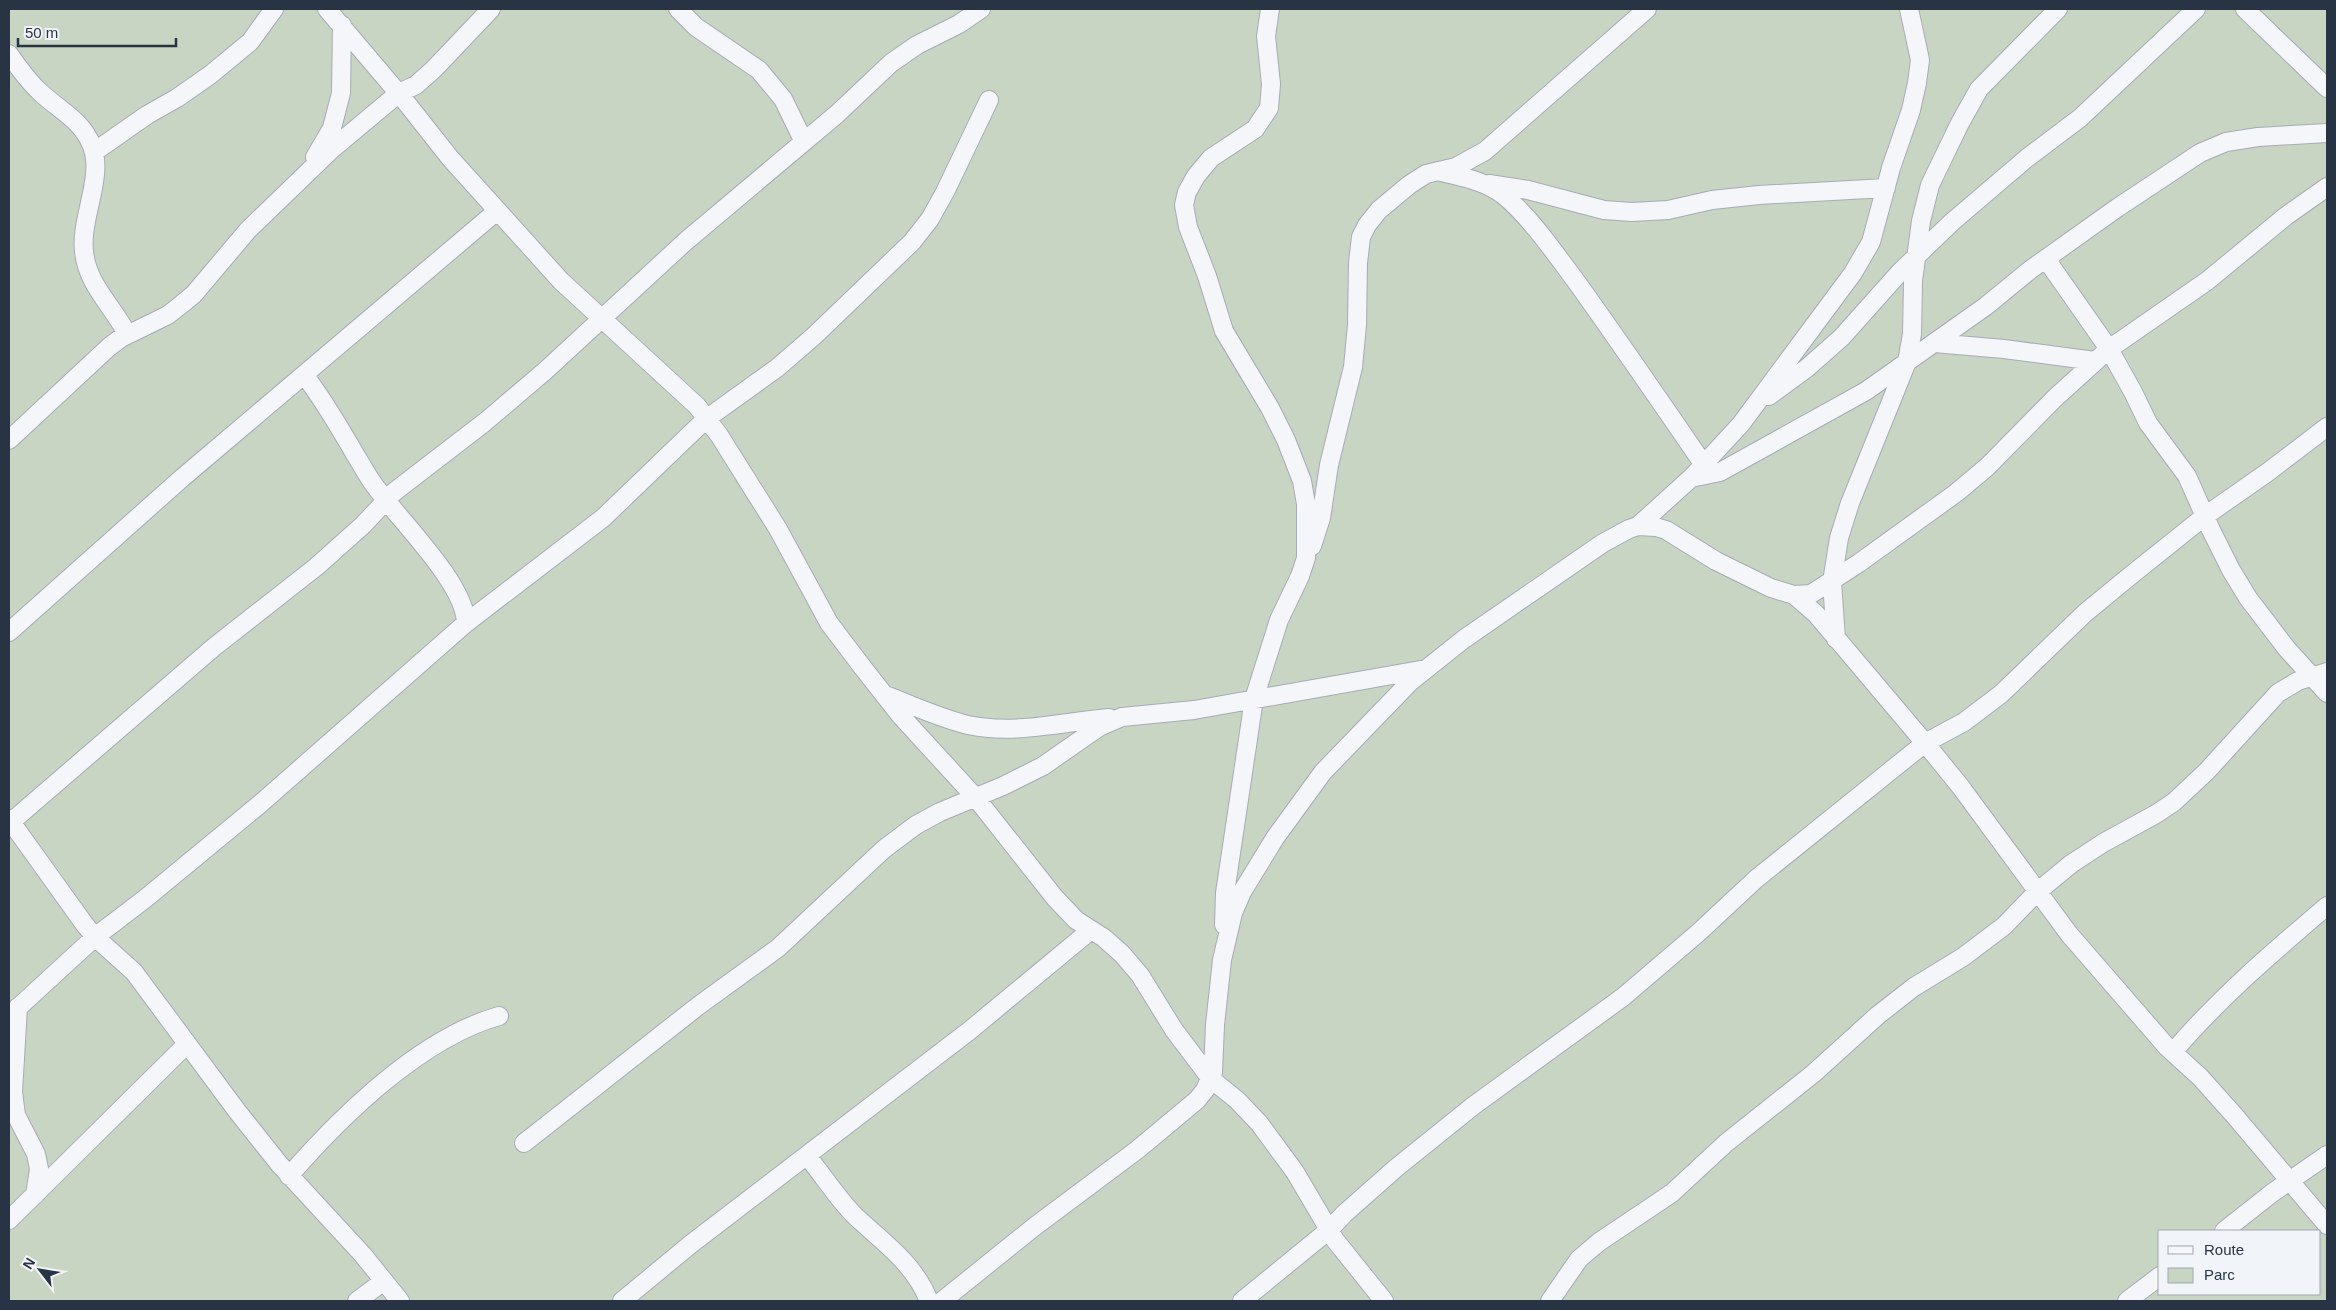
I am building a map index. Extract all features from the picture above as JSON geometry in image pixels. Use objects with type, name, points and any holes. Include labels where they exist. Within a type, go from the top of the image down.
[{"type":"street","points":[[94,152],[147,115],[177,98],[210,75],[250,42],[274,9]]},
{"type":"street","points":[[327,9],[399,93],[450,158],[561,281],[690,400],[706,419],[778,529],[829,623],[885,695],[941,762],[976,798],[1055,898],[1076,920],[1104,938],[1122,954],[1140,975],[1174,1030],[1211,1079],[1259,1123],[1295,1172],[1329,1230],[1384,1301]]},
{"type":"street","points":[[9,440],[109,347],[127,334],[168,315],[194,294],[238,240],[332,149],[399,93],[416,85],[434,69],[491,9]]},
{"type":"street","points":[[678,9],[696,27],[759,70],[783,99],[804,142]]},
{"type":"street","points":[[400,1301],[363,1255],[290,1176],[237,1111],[134,972],[95,937],[10,821],[214,647],[316,567],[363,525],[387,500],[485,422],[602,320],[686,241],[837,114],[891,63],[916,44],[958,24],[981,9]]},
{"type":"street","points":[[1270,9],[1266,36],[1271,84],[1269,108],[1254,129],[1211,158],[1196,176],[1187,192],[1185,211],[1188,227],[1207,276],[1224,331],[1270,408],[1286,440],[1302,481],[1306,504],[1306,558]]},
{"type":"street","points":[[942,1301],[1034,1226],[1137,1150],[1197,1100],[1211,1079],[1226,894],[1254,699],[1279,620],[1316,536],[1330,465],[1353,368],[1357,325],[1358,263],[1361,237],[1367,225],[1395,196],[1426,174],[1456,167],[1485,151],[1647,9]]},
{"type":"street","points":[[1222,960],[1233,913],[1242,892],[1294,811],[1323,772],[1356,735],[1410,682],[1464,639],[1581,557],[1618,534],[1638,526],[1691,478],[1754,407],[1853,273],[1871,242],[1911,110],[1917,83],[1920,60],[1909,9]]},
{"type":"street","points":[[1836,638],[1832,582],[1839,538],[1850,503],[1907,362],[1912,334],[1921,221],[1930,185],[1960,122],[1980,89],[2058,9]]},
{"type":"street","points":[[1754,407],[1807,368],[1842,337],[1917,255],[2027,158],[2080,118],[2196,9]]},
{"type":"street","points":[[2245,9],[2327,88]]},
{"type":"street","points":[[301,179],[332,128],[341,93],[342,25]]},
{"type":"street","points":[[9,54],[40,92],[78,123],[94,152],[95,171],[84,235],[85,262],[90,279],[118,315],[127,334]]},
{"type":"street","points":[[35,1195],[39,1169],[36,1154],[16,1114],[13,1092],[14,1012],[95,937],[146,898],[260,804],[466,623],[603,518],[706,419],[777,368],[912,242],[930,219],[945,192],[989,100]]},
{"type":"street","points":[[1691,478],[1720,472],[1749,458],[1866,391],[2116,208],[2200,154],[2226,142],[2258,137],[2327,133]]},
{"type":"street","points":[[1436,171],[1484,183],[1528,190],[1604,210],[1632,212],[1668,210],[1712,200],[1886,188]]},
{"type":"street","points":[[1484,183],[1502,194],[1519,210],[1556,255],[1704,465]]},
{"type":"street","points":[[1794,595],[1811,594],[1832,582],[1956,493],[1987,467],[2109,349],[2207,281],[2286,216],[2327,187]]},
{"type":"street","points":[[9,632],[182,478],[305,376],[497,210]]},
{"type":"street","points":[[2046,259],[2109,349],[2134,392],[2148,423],[2188,476],[2231,570],[2248,598],[2264,620],[2320,675],[2327,693]]},
{"type":"street","points":[[1934,343],[2004,348],[2095,361]]},
{"type":"street","points":[[305,376],[333,414],[371,480],[452,585],[466,613],[466,623]]},
{"type":"street","points":[[1242,1301],[1329,1230],[1344,1214],[1396,1168],[1473,1106],[1622,997],[1698,933],[1756,880],[1925,742],[1964,722],[2001,694],[2085,613],[2206,516],[2327,427]]},
{"type":"street","points":[[1638,526],[1656,527],[1666,530],[1749,579],[1794,595],[1816,614],[1960,786],[2069,934],[2173,1052],[2211,1090],[2327,1225]]},
{"type":"street","points":[[885,695],[947,720],[970,725],[1032,728],[1077,721],[1194,710],[1428,668]]},
{"type":"street","points":[[1550,1301],[1579,1259],[1672,1193],[1726,1143],[1814,1073],[1878,1015],[1914,987],[1963,957],[2004,926],[2037,892],[2071,864],[2174,802],[2207,771],[2278,693],[2298,681],[2320,675]]},
{"type":"street","points":[[524,1143],[698,1006],[778,948],[884,849],[940,812],[976,798],[1044,766],[1091,732],[1122,717]]},
{"type":"street","points":[[2173,1052],[2194,1027],[2240,981],[2327,906]]},
{"type":"street","points":[[622,1301],[691,1244],[968,1031],[1091,930]]},
{"type":"street","points":[[290,1176],[308,1154],[359,1105],[406,1065],[453,1034],[499,1016]]},
{"type":"street","points":[[9,1220],[187,1044]]},
{"type":"street","points":[[2225,1230],[2327,1155]]},
{"type":"street","points":[[807,1156],[853,1214],[901,1256],[914,1273],[930,1301]]},
{"type":"street","points":[[2127,1301],[2158,1278]]},
{"type":"street","points":[[357,1301],[384,1282]]},
{"type":"green space","points":[[9,9],[2327,9],[2327,1301],[9,1301]]}]
